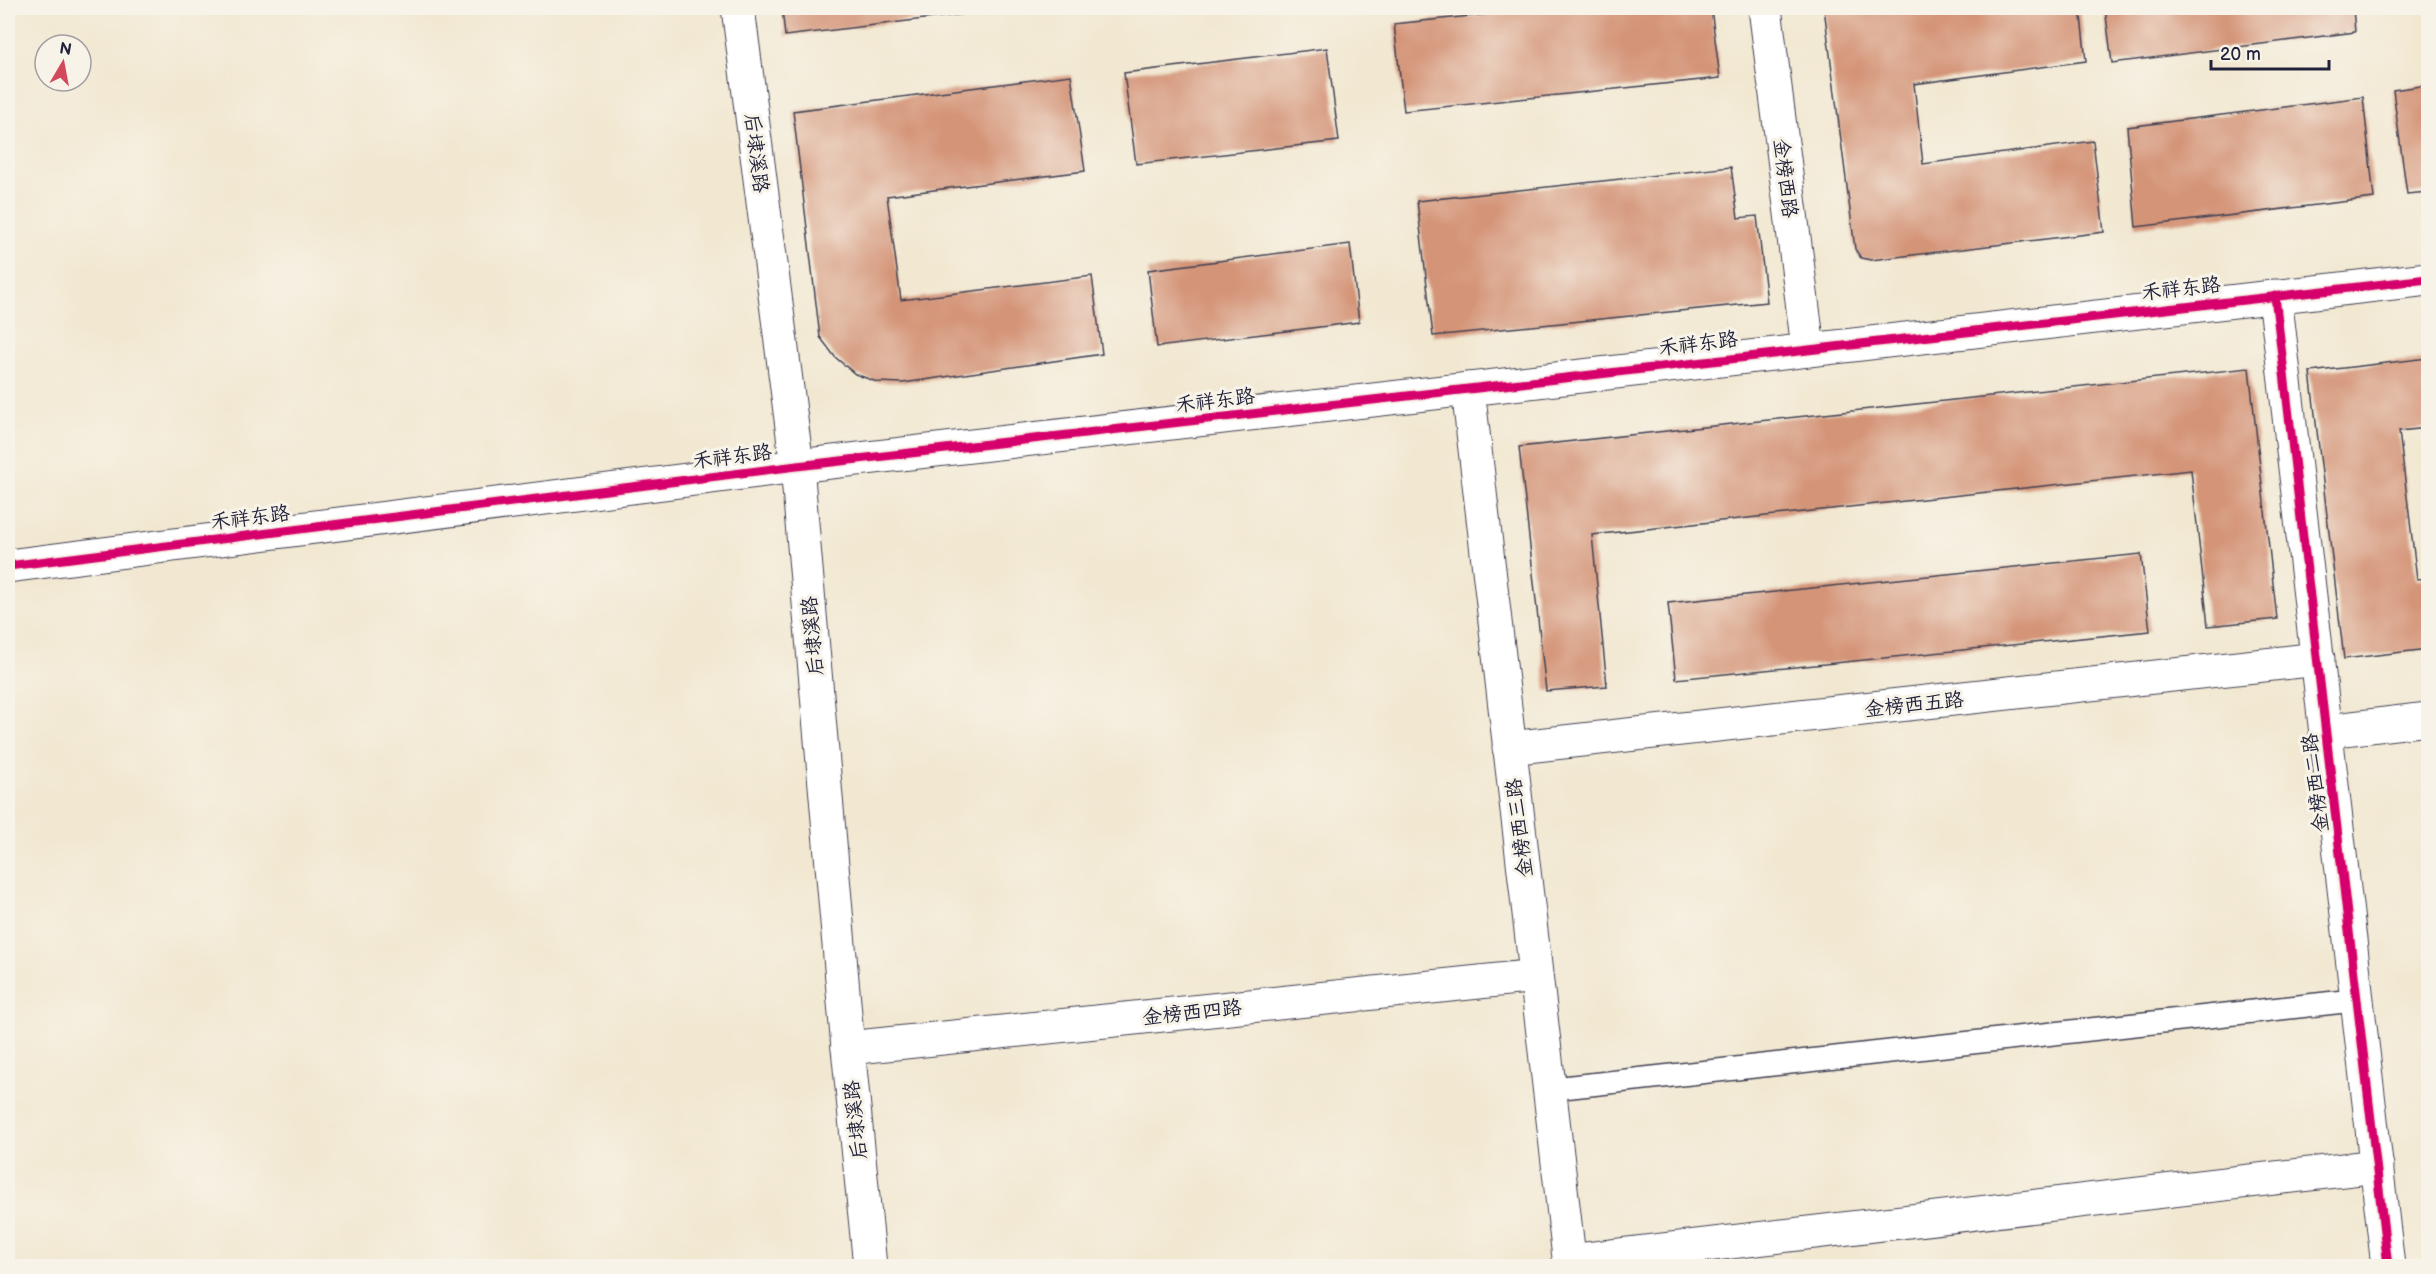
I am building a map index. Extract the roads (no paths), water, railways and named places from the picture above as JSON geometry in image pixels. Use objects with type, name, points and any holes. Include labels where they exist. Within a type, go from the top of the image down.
[{"type":"street","name":"后埭溪路","points":[[738,8],[797,466],[848,1048],[870,1266]]},
{"type":"street","name":"金榜西路","points":[[1765,8],[1808,348]]},
{"type":"street","name":"禾祥东路","points":[[8,566],[797,466],[1808,348],[2428,279]]},
{"type":"street","name":"金榜西二路","points":[[2274,296],[2388,1266]]},
{"type":"street","name":"金榜西三路","points":[[1468,389],[1569,1264]]},
{"type":"street","name":"金榜西五路","points":[[1509,748],[2318,659]]},
{"type":"street","points":[[2327,732],[2428,719]]},
{"type":"street","name":"金榜西四路","points":[[848,1048],[1536,976]]},
{"type":"street","points":[[1569,1264],[2377,1166]]},
{"type":"lane","points":[[1549,1089],[2358,1000]]}]
